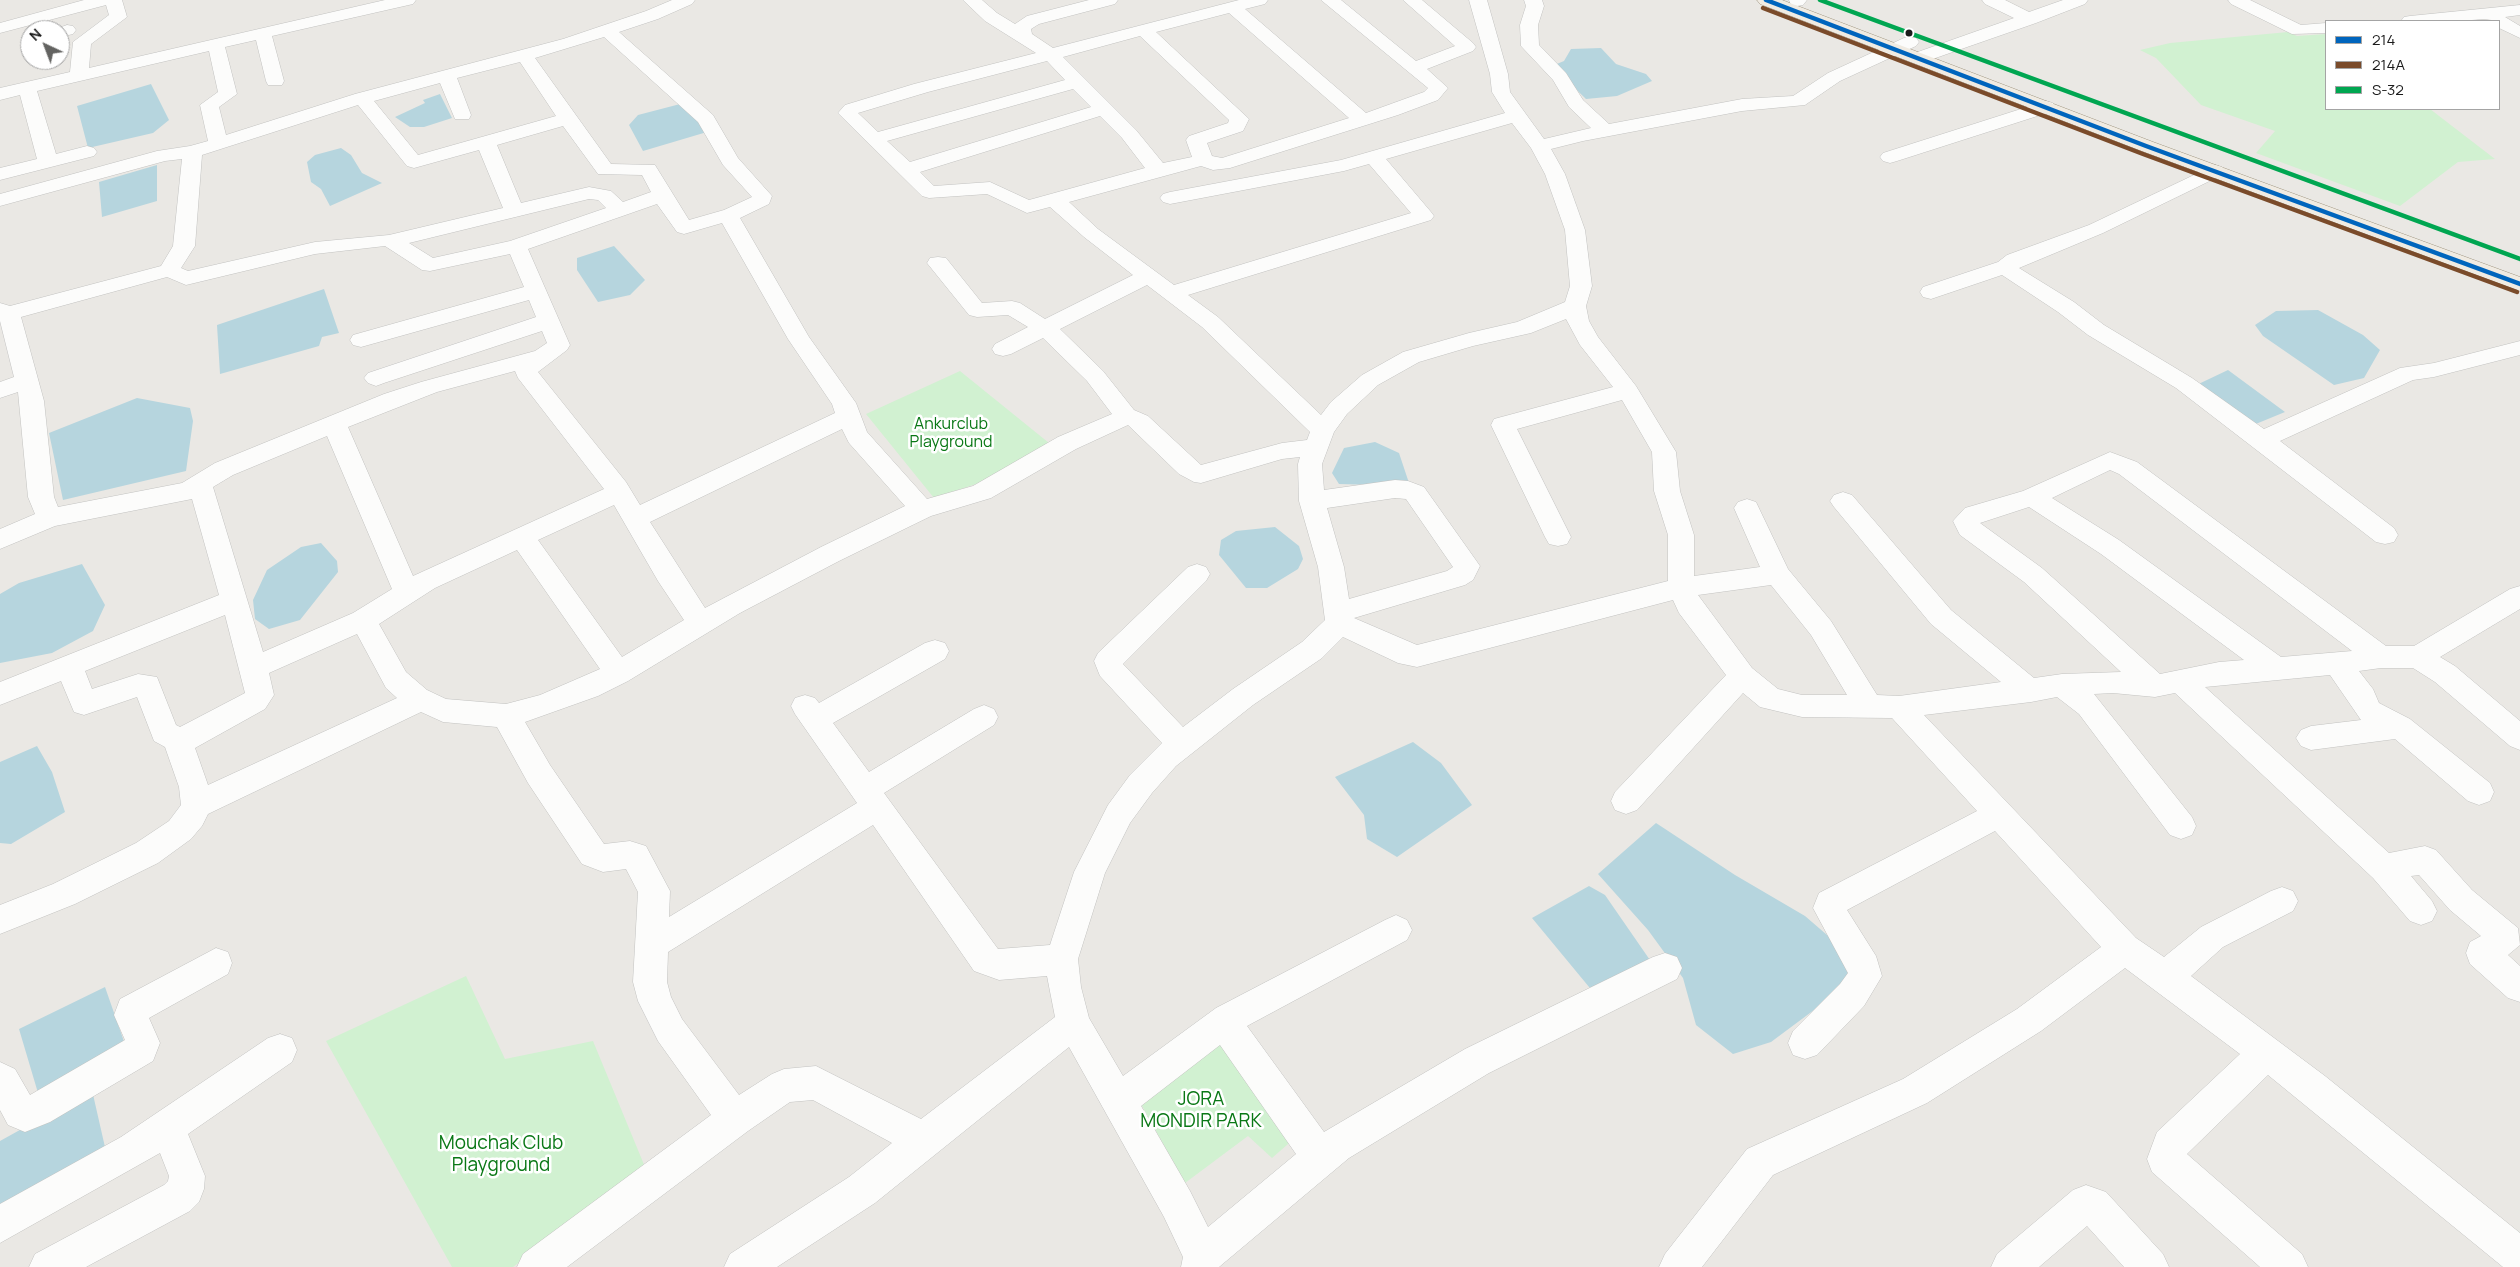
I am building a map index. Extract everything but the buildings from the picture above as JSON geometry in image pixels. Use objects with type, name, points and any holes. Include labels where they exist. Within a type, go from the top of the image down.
[{"type":"main road","points":[[1766,0],[1915,50],[2520,268]]},
{"type":"main road","points":[[1797,0],[2046,107],[2520,284]]},
{"type":"street","points":[[0,28],[104,0]]},
{"type":"street","points":[[79,76],[82,42],[118,17],[113,0]]},
{"type":"street","points":[[0,94],[263,35],[407,0]]},
{"type":"street","points":[[0,200],[164,155],[192,152],[218,142],[362,98],[525,56],[652,15],[686,0]]},
{"type":"street","points":[[1023,36],[1022,27],[1033,20],[1109,0]]},
{"type":"street","points":[[1259,0],[1232,7],[1180,12],[1144,30],[1050,54],[848,111],[848,116],[930,193],[990,188],[1027,207],[1159,170],[1203,160],[1213,164],[1223,164],[1363,120],[1431,96],[1439,88],[1330,0]]},
{"type":"street","points":[[1412,0],[1468,47],[1414,68]]},
{"type":"street","points":[[1478,0],[1500,74],[1501,92],[1516,116],[1540,146],[1554,174],[1576,230],[1581,286],[1575,306],[1578,322],[1588,340],[1628,391],[1664,452],[1667,492],[1681,535],[1681,588],[1689,606],[1742,676],[1770,699],[1786,704],[1884,706],[2031,691],[2062,685],[2113,682],[2168,684],[2219,673],[2337,664],[2381,657],[2418,657],[2520,596]]},
{"type":"street","points":[[1533,0],[1535,6],[1529,25],[1530,46],[1560,77],[1576,103],[1605,130]]},
{"type":"street","points":[[1991,0],[2030,19]]},
{"type":"street","points":[[1540,146],[1605,130],[1742,105],[1798,102],[1834,77],[1915,50],[2030,19],[2079,0]]},
{"type":"street","points":[[2237,0],[2298,30],[2325,28]]},
{"type":"street","points":[[978,1],[990,17],[1050,54],[1129,134],[1148,161],[1159,170]]},
{"type":"street","points":[[2414,4],[2444,19]]},
{"type":"street","points":[[1232,7],[1363,120]]},
{"type":"street","points":[[2427,20],[2520,10]]},
{"type":"street","points":[[2488,14],[2498,20]]},
{"type":"street","points":[[2500,21],[2520,33]]},
{"type":"street","points":[[525,56],[567,119],[605,170],[648,168],[662,196],[684,228],[726,217],[762,200],[762,196],[730,161],[706,119],[606,30]]},
{"type":"street","points":[[1144,30],[1239,119],[1236,127],[1196,140],[1203,160]]},
{"type":"street","points":[[263,35],[275,81]]},
{"type":"street","points":[[216,45],[228,94],[210,105],[218,142]]},
{"type":"street","points":[[447,76],[462,115]]},
{"type":"street","points":[[874,139],[1077,82]]},
{"type":"street","points":[[27,88],[48,162]]},
{"type":"street","points":[[362,98],[413,162],[567,119]]},
{"type":"street","points":[[1890,157],[2046,107]]},
{"type":"street","points":[[905,170],[1104,109]]},
{"type":"street","points":[[1170,198],[1335,167],[1516,116]]},
{"type":"street","points":[[486,142],[514,210]]},
{"type":"street","points":[[1,174],[87,152]]},
{"type":"street","points":[[169,270],[184,246],[192,152]]},
{"type":"street","points":[[1170,293],[1424,216],[1374,157]]},
{"type":"street","points":[[1931,292],[2006,267],[2015,260],[2096,229],[2215,171]]},
{"type":"street","points":[[49,518],[41,498],[32,401],[4,312],[169,270],[186,278],[315,248],[389,240],[590,193],[604,195],[620,210]]},
{"type":"street","points":[[389,240],[430,265],[516,246],[662,196]]},
{"type":"street","points":[[1054,200],[1091,233],[1210,322],[1319,438]]},
{"type":"street","points":[[726,217],[799,339],[844,403],[858,437],[922,509]]},
{"type":"street","points":[[516,246],[559,346],[527,367],[526,373],[619,492],[700,623]]},
{"type":"street","points":[[938,263],[974,308],[983,311],[1012,308],[1060,340],[1095,376],[1127,417],[1140,422],[1194,473],[1201,474],[1282,451],[1319,438]]},
{"type":"street","points":[[2006,267],[2066,307],[2096,330],[2184,383],[2262,440],[2385,535]]},
{"type":"street","points":[[1003,349],[1148,276]]},
{"type":"street","points":[[361,340],[536,292]]},
{"type":"street","points":[[1339,617],[1331,567],[1312,501],[1310,464],[1319,438],[1339,408],[1370,380],[1411,357],[1469,340],[1523,328],[1551,318],[1575,306]]},
{"type":"street","points":[[376,378],[548,321]]},
{"type":"street","points":[[2262,440],[2408,373],[2434,370],[2516,352]]},
{"type":"street","points":[[188,491],[219,472],[429,387],[544,356]]},
{"type":"street","points":[[0,390],[26,381]]},
{"type":"street","points":[[1558,537],[1502,427],[1506,423],[1628,391]]},
{"type":"street","points":[[634,518],[849,416]]},
{"type":"street","points":[[363,620],[396,680],[420,700],[442,710],[506,716],[545,705],[618,673],[700,623],[754,593],[922,509],[982,492],[1067,443],[1127,417]]},
{"type":"street","points":[[334,424],[407,592]]},
{"type":"street","points":[[2381,657],[2282,586],[2128,468],[2110,460],[2032,497],[1974,514],[1966,521],[1969,528],[2032,575],[2168,684],[2384,868],[2422,911]]},
{"type":"street","points":[[1312,501],[1395,489],[1408,490],[1415,493],[1467,566],[1464,573],[1456,578],[1339,617],[1312,650],[1243,697],[1182,745],[1141,784],[1119,814],[1090,872],[1062,959],[1064,987],[1074,1023],[1177,1204],[1201,1262],[1320,1157],[1477,1061],[1665,968]]},
{"type":"street","points":[[0,540],[49,518],[188,491],[202,490],[254,668],[259,698],[181,741],[179,744],[194,787],[196,805],[191,817],[180,830],[147,853],[64,894],[0,920]]},
{"type":"street","points":[[254,668],[363,620],[407,592],[522,536],[619,492]]},
{"type":"street","points":[[2032,497],[2110,547],[2277,669]]},
{"type":"street","points":[[1843,501],[1941,617],[2031,691]]},
{"type":"street","points":[[1747,508],[1777,574],[1884,706],[1998,815],[2124,950],[2166,977],[2328,1100],[2520,1257]]},
{"type":"street","points":[[522,536],[618,673]]},
{"type":"street","points":[[1182,745],[1110,668],[1108,661],[1197,574]]},
{"type":"street","points":[[1339,617],[1408,656],[1417,656],[1681,588],[1777,574]]},
{"type":"street","points":[[0,694],[234,600]]},
{"type":"street","points":[[935,651],[810,713],[986,960],[999,965],[1062,959]]},
{"type":"street","points":[[2418,657],[2445,674],[2520,738]]},
{"type":"street","points":[[2337,664],[2363,696],[2368,710],[2400,727],[2479,792]]},
{"type":"street","points":[[69,666],[84,704],[138,685],[147,685],[164,733],[181,741]]},
{"type":"street","points":[[1626,801],[1742,676]]},
{"type":"street","points":[[2062,685],[2089,706],[2181,826]]},
{"type":"street","points":[[196,805],[420,700]]},
{"type":"street","points":[[506,716],[540,774],[594,854],[603,858],[635,856],[653,890],[650,982],[655,1001],[670,1030],[735,1119]]},
{"type":"street","points":[[651,945],[871,798],[984,717]]},
{"type":"street","points":[[2311,738],[2400,727]]},
{"type":"street","points":[[1805,1042],[1852,995],[1865,976],[1864,968],[1829,908],[1830,903],[1998,815]]},
{"type":"street","points":[[2384,868],[2425,860],[2461,900],[2507,938],[2482,953],[2520,987]]},
{"type":"street","points":[[2166,977],[2212,937],[2282,900]]},
{"type":"street","points":[[1119,1100],[1224,1022],[1396,930]]},
{"type":"street","points":[[1678,1267],[1760,1162],[1915,1091],[2029,1020],[2124,950]]},
{"type":"street","points":[[0,1079],[22,1113],[26,1115],[38,1110],[141,1049],[143,1043],[131,1015],[132,1010],[216,963]]},
{"type":"street","points":[[1224,1022],[1320,1157]]},
{"type":"street","points":[[743,1267],[862,1190],[923,1140],[1074,1023]]},
{"type":"street","points":[[0,1224],[134,1150],[280,1050]]},
{"type":"street","points":[[2266,1053],[2170,1145],[2165,1159],[2289,1267]]},
{"type":"street","points":[[536,1267],[735,1119],[784,1086],[816,1083],[923,1140]]},
{"type":"street","points":[[48,1267],[177,1198],[186,1190],[187,1176],[168,1127]]},
{"type":"street","points":[[2010,1267],[2086,1203],[2093,1205],[2150,1267]]},
{"type":"green space","points":[[2288,32],[2297,36],[2325,34],[2325,110],[2431,110],[2495,159],[2458,162],[2400,206],[2256,153],[2275,131],[2201,105],[2156,58],[2140,50],[2170,43]]},
{"type":"green space","name":"Ankurclub Playground","points":[[960,371],[1049,443],[1000,476],[934,498],[866,414]]},
{"type":"green space","name":"Mouchak Club Playground","points":[[466,976],[505,1059],[593,1041],[645,1167],[513,1267],[452,1267],[326,1041]]},
{"type":"green space","name":"JORA MONDIR PARK","points":[[1224,1026],[1303,1131],[1272,1158],[1248,1136],[1185,1183],[1137,1097]]},
{"type":"water","points":[[1601,48],[1616,64],[1646,74],[1652,81],[1617,96],[1586,99],[1552,66],[1564,61],[1571,49]]},
{"type":"water","points":[[151,84],[169,120],[153,133],[88,148],[77,106]]},
{"type":"water","points":[[440,94],[452,118],[424,127],[410,127],[395,117],[425,103],[423,100]]},
{"type":"water","points":[[684,103],[707,132],[643,151],[629,125],[638,115]]},
{"type":"water","points":[[341,148],[351,155],[362,173],[382,183],[330,206],[321,189],[311,182],[307,162],[315,155]]},
{"type":"water","points":[[157,165],[157,201],[102,217],[99,182]]},
{"type":"water","points":[[614,246],[645,280],[630,295],[598,302],[577,270],[577,258]]},
{"type":"water","points":[[324,289],[339,333],[322,337],[319,346],[220,374],[217,325]]},
{"type":"water","points":[[2318,310],[2363,335],[2380,350],[2364,378],[2334,385],[2263,336],[2255,325],[2276,311]]},
{"type":"water","points":[[2228,370],[2285,412],[2246,428],[2188,389]]},
{"type":"water","points":[[137,398],[190,408],[193,421],[186,471],[63,500],[49,433]]},
{"type":"water","points":[[1375,442],[1399,453],[1410,486],[1339,484],[1332,473],[1344,448]]},
{"type":"water","points":[[1275,527],[1299,546],[1303,559],[1298,569],[1267,588],[1246,588],[1219,555],[1221,540],[1236,531]]},
{"type":"water","points":[[321,543],[337,561],[338,572],[300,620],[269,629],[255,619],[253,600],[267,570],[301,547]]},
{"type":"water","points":[[82,564],[105,605],[93,631],[52,653],[0,663],[0,594],[19,583]]},
{"type":"water","points":[[1413,742],[1441,763],[1472,805],[1397,857],[1367,839],[1364,815],[1335,777]]},
{"type":"water","points":[[37,746],[52,772],[65,812],[11,844],[0,843],[0,762]]},
{"type":"water","points":[[1656,823],[1735,875],[1805,916],[1834,941],[1853,981],[1771,1042],[1733,1054],[1696,1025],[1683,978],[1648,930],[1598,874]]},
{"type":"water","points":[[1589,886],[1605,895],[1652,963],[1594,993],[1532,918]]},
{"type":"water","points":[[105,987],[128,1053],[41,1103],[19,1029]]},
{"type":"water","points":[[92,1090],[107,1156],[0,1212],[0,1141]]},
{"type":"transit line","name":"214","points":[[1766,0],[2146,146],[2520,284]]},
{"type":"transit line","name":"S-32","points":[[1820,0],[2520,259]]},
{"type":"transit line","name":"214A","points":[[1763,8],[2143,154],[2517,292]]}]
